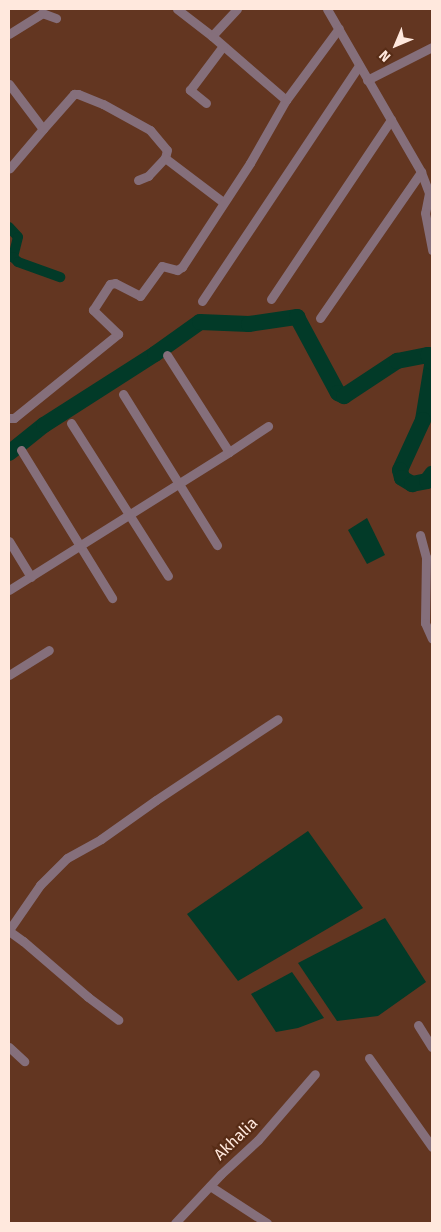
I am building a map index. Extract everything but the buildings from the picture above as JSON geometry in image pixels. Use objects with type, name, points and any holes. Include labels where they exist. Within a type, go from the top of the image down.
[{"type":"street","points":[[177,9],[212,36],[286,100]]},
{"type":"street","points":[[212,36],[237,9]]},
{"type":"street","points":[[327,9],[421,172],[429,193],[425,213],[432,250]]},
{"type":"street","points":[[9,34],[42,13],[56,18]]},
{"type":"street","points":[[9,418],[14,418],[118,334],[93,310],[110,284],[115,283],[140,296],[162,266],[180,269],[250,163],[286,100],[339,28]]},
{"type":"street","points":[[206,103],[190,90],[223,46]]},
{"type":"street","points":[[367,80],[432,47]]},
{"type":"street","points":[[202,301],[359,66]]},
{"type":"street","points":[[9,84],[43,129]]},
{"type":"street","points":[[9,169],[74,94],[78,94],[103,104],[150,130],[167,150],[165,158],[148,176],[138,180]]},
{"type":"street","points":[[271,299],[392,120]]},
{"type":"street","points":[[165,158],[224,202]]},
{"type":"street","points":[[320,318],[421,172]]},
{"type":"street","points":[[167,356],[230,452]]},
{"type":"street","points":[[123,394],[217,545]]},
{"type":"street","points":[[71,423],[131,514],[168,576]]},
{"type":"street","points":[[9,590],[230,452],[268,426]]},
{"type":"street","points":[[21,450],[112,598]]},
{"type":"street","points":[[420,535],[426,557],[424,622],[432,639]]},
{"type":"street","points":[[9,541],[31,577]]},
{"type":"street","points":[[9,675],[49,650]]},
{"type":"street","points":[[118,1020],[9,931],[40,885],[68,858],[101,839],[278,719]]},
{"type":"street","points":[[418,1025],[432,1047]]},
{"type":"street","points":[[9,1047],[24,1061]]},
{"type":"street","points":[[369,1058],[432,1147]]},
{"type":"street","name":"Akhalia","points":[[175,1223],[258,1140],[316,1074]]},
{"type":"street","points":[[210,1186],[267,1223]]},
{"type":"shaded area","points":[[367,518],[385,555],[367,564],[348,530]]},
{"type":"shaded area","points":[[308,831],[363,908],[238,981],[187,914]]},
{"type":"shaded area","points":[[385,918],[426,982],[378,1016],[337,1021],[298,963]]},
{"type":"shaded area","points":[[292,972],[324,1018],[298,1028],[276,1032],[251,994]]},
{"type":"waterway","points":[[9,227],[18,237],[13,257],[18,262],[60,277]]},
{"type":"waterway","points":[[9,453],[44,425],[155,354],[200,322],[249,324],[297,317],[338,393],[344,396],[397,361],[428,355],[432,362]]},
{"type":"waterway","points":[[432,365],[423,420],[400,470],[402,478],[412,484],[427,481],[432,474]]}]
